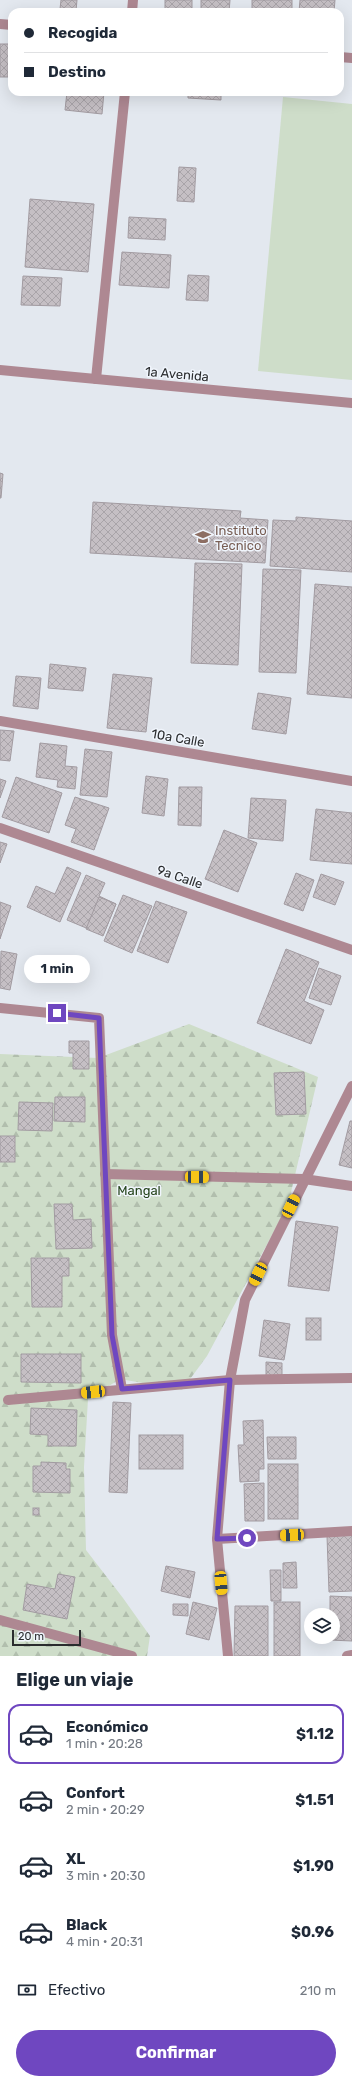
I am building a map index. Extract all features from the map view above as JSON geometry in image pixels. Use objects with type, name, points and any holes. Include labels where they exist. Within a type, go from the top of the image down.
[{"type":"street","points":[[96,379],[125,96]]},
{"type":"street","name":"1a Avenida","points":[[0,370],[352,403]]},
{"type":"street","name":"10a Calle","points":[[0,721],[352,781]]},
{"type":"street","name":"9a Calle","points":[[0,828],[352,950]]},
{"type":"street","points":[[0,1008],[99,1018],[112,1335],[122,1389]]},
{"type":"street","points":[[228,1656],[217,1539],[230,1380],[245,1300],[304,1179],[352,1086]]},
{"type":"street","points":[[105,1174],[304,1179],[352,1186]]},
{"type":"street","points":[[8,1400],[230,1380],[352,1378]]},
{"type":"street","points":[[217,1539],[352,1531]]},
{"type":"street","points":[[0,1620],[132,1656]]},
{"type":"street","points":[[346,1656],[352,1655]]},
{"type":"green space","points":[[283,97],[352,104],[352,380],[258,371]]},
{"type":"green space","name":"Mangal","points":[[189,1024],[318,1077],[288,1205],[207,1356],[182,1390],[120,1379],[88,1399],[84,1467],[86,1550],[150,1636],[147,1656],[0,1656],[0,1054],[98,1058]]},
{"type":"building","points":[[61,0],[77,0],[76,8],[60,8]]},
{"type":"building","points":[[165,0],[192,0],[192,8],[165,8]]},
{"type":"building","points":[[201,0],[230,0],[229,8],[201,8]]},
{"type":"building","points":[[252,0],[292,0],[292,8],[252,8]]},
{"type":"building","points":[[300,0],[335,0],[334,8],[299,8]]},
{"type":"building","points":[[0,44],[8,44],[8,77],[0,77]]},
{"type":"building","points":[[67,96],[104,96],[102,114],[65,110]]},
{"type":"building","points":[[188,96],[221,96],[221,100],[188,98]]},
{"type":"building","points":[[179,167],[196,168],[194,202],[177,201]]},
{"type":"building","points":[[30,199],[94,204],[88,272],[25,267]]},
{"type":"building","points":[[129,217],[166,219],[165,240],[128,238]]},
{"type":"building","points":[[122,252],[171,255],[169,288],[119,285]]},
{"type":"building","points":[[188,275],[209,276],[208,301],[186,300]]},
{"type":"building","points":[[23,276],[62,278],[60,306],[21,305]]},
{"type":"building","points":[[0,473],[3,474],[1,498],[0,498]]},
{"type":"building","points":[[93,502],[241,511],[240,518],[268,520],[265,563],[90,553]]},
{"type":"building","points":[[296,517],[352,521],[352,572],[270,566],[273,520],[296,521]]},
{"type":"building","points":[[195,563],[242,564],[238,665],[191,663]]},
{"type":"building","points":[[263,569],[301,570],[296,673],[259,672]]},
{"type":"building","points":[[315,584],[352,587],[352,698],[307,694]]},
{"type":"building","points":[[50,664],[86,668],[83,691],[48,688]]},
{"type":"building","points":[[113,674],[152,678],[146,732],[107,728]]},
{"type":"building","points":[[16,676],[41,678],[38,709],[13,706]]},
{"type":"building","points":[[258,693],[291,698],[286,734],[252,729]]},
{"type":"building","points":[[0,730],[14,731],[10,761],[0,760]]},
{"type":"building","points":[[40,743],[67,746],[65,766],[77,767],[75,789],[57,787],[58,780],[36,777]]},
{"type":"building","points":[[85,749],[112,752],[107,797],[80,795]]},
{"type":"building","points":[[146,776],[168,779],[164,816],[142,813]]},
{"type":"building","points":[[16,777],[62,793],[49,833],[2,817]]},
{"type":"building","points":[[0,779],[6,781],[0,798]]},
{"type":"building","points":[[179,787],[202,787],[201,826],[178,825]]},
{"type":"building","points":[[75,797],[109,808],[94,850],[71,842],[76,829],[65,825]]},
{"type":"building","points":[[251,798],[286,800],[283,841],[248,838]]},
{"type":"building","points":[[316,809],[352,813],[352,864],[310,860]]},
{"type":"building","points":[[224,830],[257,843],[238,892],[205,879]]},
{"type":"building","points":[[0,842],[7,844],[0,863]]},
{"type":"building","points":[[67,867],[81,873],[60,922],[27,907],[36,886],[55,894]]},
{"type":"building","points":[[296,873],[314,880],[303,911],[284,904]]},
{"type":"building","points":[[321,874],[344,882],[335,905],[313,897]]},
{"type":"building","points":[[86,875],[105,883],[99,896],[116,904],[103,935],[67,920]]},
{"type":"building","points":[[123,895],[152,906],[132,953],[104,941]]},
{"type":"building","points":[[99,897],[116,904],[103,936],[86,929]]},
{"type":"building","points":[[156,901],[187,912],[168,963],[137,951]]},
{"type":"building","points":[[0,902],[11,906],[0,939]]},
{"type":"building","points":[[286,949],[319,962],[304,1001],[324,1010],[311,1044],[257,1023]]},
{"type":"building","points":[[1,951],[17,954],[10,990],[0,988]]},
{"type":"building","points":[[319,968],[341,976],[331,1005],[309,998]]},
{"type":"building","points":[[69,1041],[89,1041],[89,1069],[73,1069],[73,1053],[69,1053]]},
{"type":"building","points":[[304,1072],[306,1114],[276,1115],[274,1073]]},
{"type":"building","points":[[55,1097],[85,1097],[85,1122],[54,1121]]},
{"type":"building","points":[[19,1102],[53,1103],[52,1131],[18,1130]]},
{"type":"building","points":[[350,1121],[352,1121],[352,1168],[339,1165]]},
{"type":"building","points":[[0,1136],[15,1136],[15,1162],[0,1162]]},
{"type":"building","points":[[54,1204],[72,1204],[73,1220],[91,1219],[92,1248],[56,1249]]},
{"type":"building","points":[[296,1221],[338,1227],[329,1291],[288,1286]]},
{"type":"building","points":[[31,1258],[69,1258],[69,1276],[62,1276],[62,1307],[32,1307]]},
{"type":"building","points":[[306,1318],[321,1318],[321,1340],[306,1340]]},
{"type":"building","points":[[264,1320],[290,1324],[284,1360],[259,1356]]},
{"type":"building","points":[[21,1354],[81,1354],[81,1383],[21,1382]]},
{"type":"building","points":[[266,1362],[282,1363],[282,1377],[266,1377]]},
{"type":"building","points":[[113,1402],[131,1403],[127,1493],[109,1492]]},
{"type":"building","points":[[31,1408],[77,1410],[76,1446],[48,1446],[48,1435],[30,1434]]},
{"type":"building","points":[[263,1420],[264,1469],[259,1469],[259,1481],[240,1482],[238,1445],[244,1445],[243,1421]]},
{"type":"building","points":[[139,1435],[183,1435],[183,1469],[139,1469]]},
{"type":"building","points":[[267,1437],[296,1437],[296,1459],[268,1459]]},
{"type":"building","points":[[41,1462],[66,1463],[66,1469],[70,1469],[70,1493],[33,1492],[33,1466],[41,1466]]},
{"type":"building","points":[[268,1464],[298,1464],[298,1519],[268,1519]]},
{"type":"building","points":[[264,1483],[264,1521],[245,1521],[244,1484]]},
{"type":"building","points":[[33,1508],[39,1508],[39,1515],[33,1515]]},
{"type":"building","points":[[352,1535],[352,1591],[329,1592],[327,1536]]},
{"type":"building","points":[[296,1562],[297,1588],[283,1588],[283,1563]]},
{"type":"building","points":[[166,1566],[195,1572],[190,1598],[161,1591]]},
{"type":"building","points":[[270,1570],[281,1570],[281,1601],[271,1601]]},
{"type":"building","points":[[58,1574],[75,1577],[67,1619],[23,1610],[27,1584],[55,1589]]},
{"type":"building","points":[[330,1596],[352,1597],[352,1641],[340,1640],[340,1608],[330,1608]]},
{"type":"building","points":[[193,1602],[217,1608],[209,1640],[186,1634]]},
{"type":"building","points":[[274,1602],[300,1602],[300,1656],[274,1656]]},
{"type":"building","points":[[173,1604],[188,1604],[188,1616],[173,1615]]},
{"type":"building","points":[[235,1606],[268,1606],[268,1656],[234,1656]]},
{"type":"place","name":"Instituto Tecnico","points":[[203,537]]},
{"type":"route","points":[[57,1013],[99,1018],[112,1335],[122,1389],[230,1380],[217,1539],[247,1538]]}]
